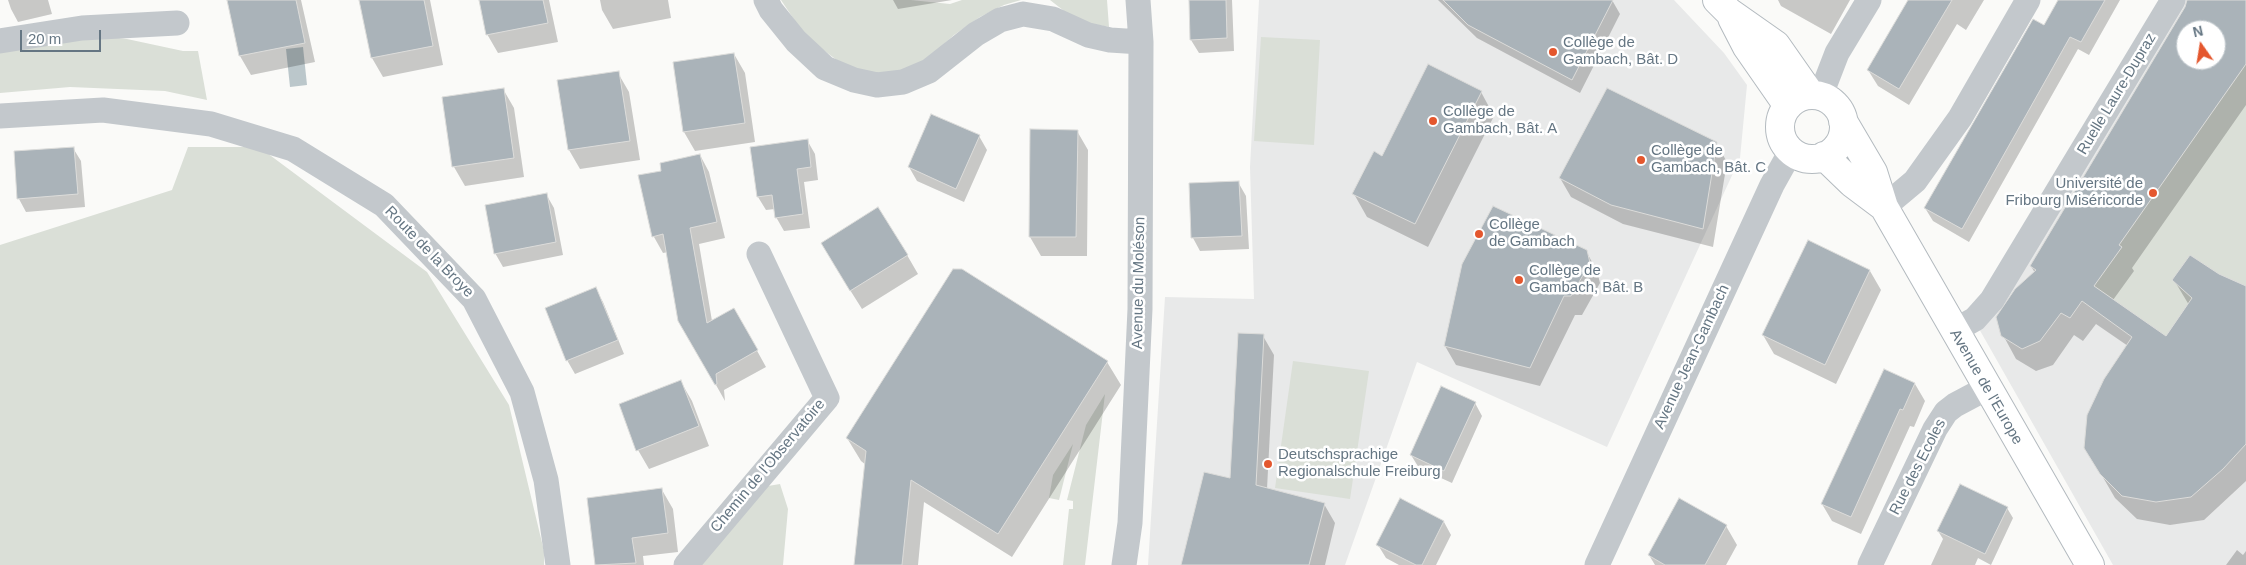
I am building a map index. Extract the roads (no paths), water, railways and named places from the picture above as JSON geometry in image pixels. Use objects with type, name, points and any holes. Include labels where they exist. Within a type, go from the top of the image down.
[{"type":"main road","points":[[1723,6],[1776,45],[1806,100]]},
{"type":"main road","points":[[1806,100],[1835,106],[1843,121],[1841,138],[1831,152],[1824,156],[1807,158],[1791,151],[1785,144],[1780,128],[1781,118],[1806,100]]},
{"type":"main road","name":"Avenue de l'Europe","points":[[1843,121],[1873,172],[1884,207],[2090,565]]},
{"type":"main road","name":"Avenue de l'Europe","points":[[1824,156],[1852,183],[1884,207]]},
{"type":"street","points":[[766,0],[771,10],[796,42],[825,68],[854,80],[877,84],[904,82],[930,71],[976,34],[1000,20],[1023,14],[1053,19],[1088,35],[1110,40],[1141,42]]},
{"type":"street","name":"Avenue du Moléson","points":[[1124,565],[1130,523],[1140,309],[1141,42],[1138,0]]},
{"type":"street","points":[[1806,100],[1838,53],[1869,0]]},
{"type":"street","points":[[1884,207],[1915,181],[1960,118],[2028,0]]},
{"type":"street","name":"Ruelle Laure-Dupraz","points":[[1954,331],[1975,319],[1992,300],[2173,0]]},
{"type":"street","points":[[0,40],[82,28],[177,23]]},
{"type":"street","name":"Route de la Broye","points":[[0,116],[102,110],[212,124],[294,149],[384,205],[474,299],[522,392],[546,480],[558,565]]},
{"type":"street","name":"Avenue Jean-Gambach","points":[[1596,565],[1772,185],[1791,151]]},
{"type":"street","name":"Chemin de l'Observatoire","points":[[686,565],[827,398],[759,254]]},
{"type":"street","name":"Rue des Ecoles","points":[[1870,565],[1934,429],[1946,412],[1955,405],[1987,388]]},
{"type":"place","name":"Collège de Gambach, Bât. D","points":[[1553,52]]},
{"type":"place","name":"Collège de Gambach, Bât. A","points":[[1433,121]]},
{"type":"place","name":"Collège de Gambach, Bât. C","points":[[1641,160]]},
{"type":"place","name":"Université de Fribourg Miséricorde","points":[[2153,193]]},
{"type":"place","name":"Collège de Gambach","points":[[1479,234]]},
{"type":"place","name":"Collège de Gambach, Bât. B","points":[[1519,280]]},
{"type":"place","name":"Deutschsprachige Regionalschule Freiburg","points":[[1268,464]]}]
